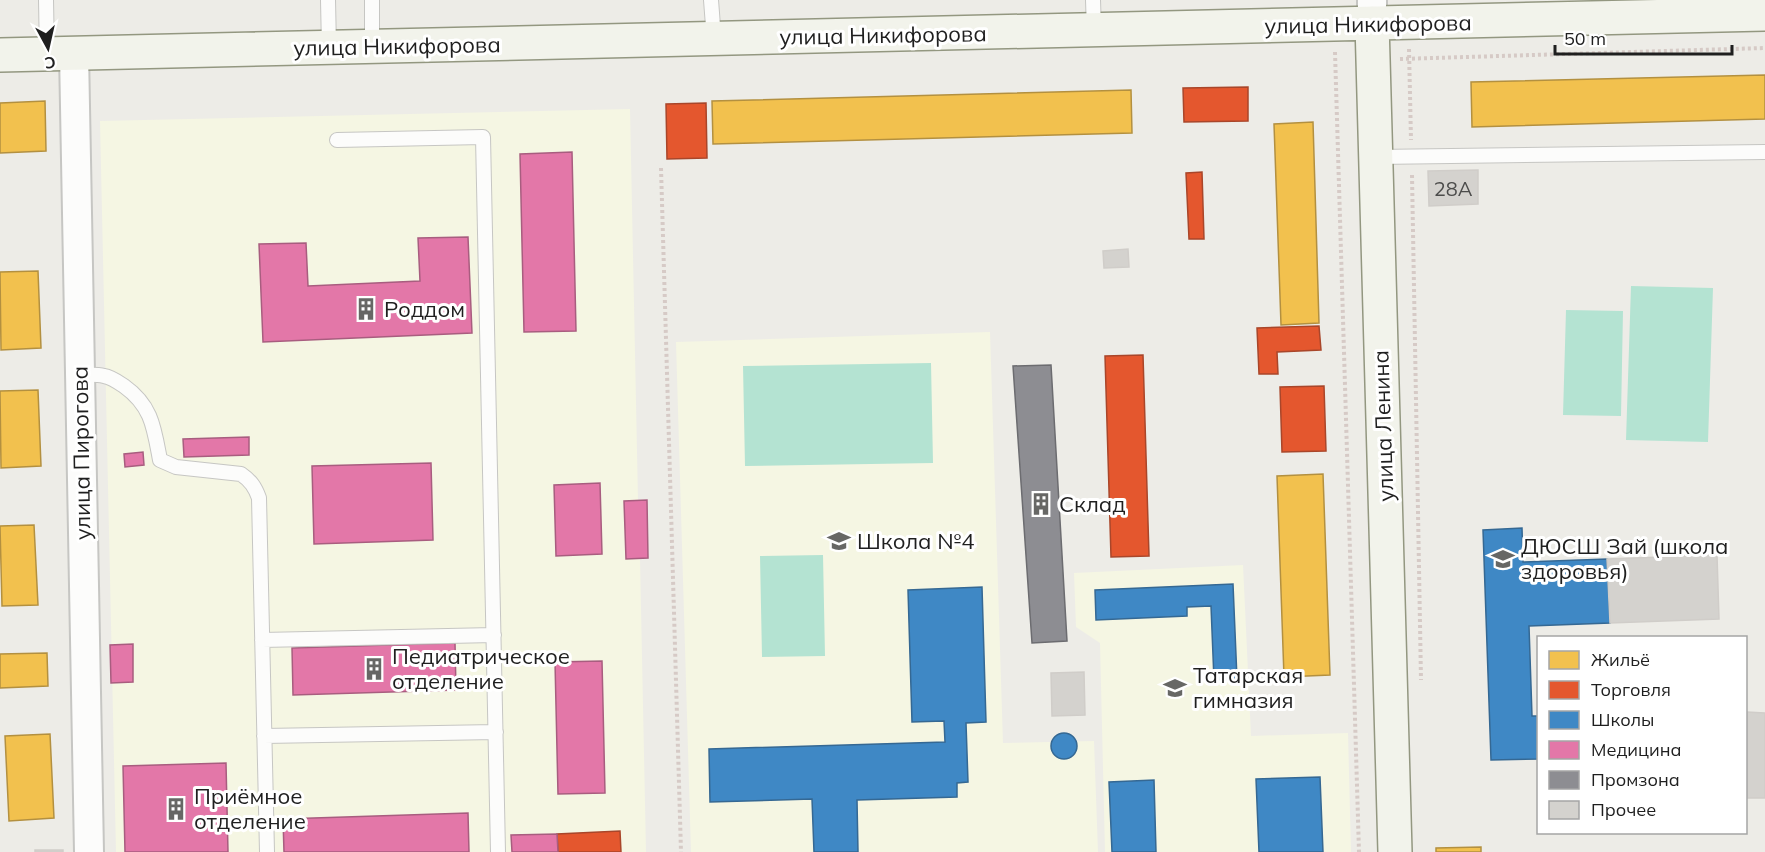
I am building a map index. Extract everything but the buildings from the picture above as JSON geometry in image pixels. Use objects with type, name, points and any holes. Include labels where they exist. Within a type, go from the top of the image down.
[{"type":"main road","name":"улица Никифорова","points":[[0,55],[714,39],[1093,15],[1334,24],[1372,12],[1409,22],[1555,14],[1765,14]]},
{"type":"main road","name":"улица Ленина","points":[[1372,12],[1395,852]]},
{"type":"street","name":"улица Пирогова","points":[[60,54],[80,375],[89,852]]},
{"type":"lane","points":[[46,0],[60,54]]},
{"type":"lane","points":[[328,0],[329,47]]},
{"type":"lane","points":[[372,0],[372,46]]},
{"type":"lane","points":[[711,0],[714,39]]},
{"type":"lane","points":[[337,140],[483,137],[498,852]]},
{"type":"lane","points":[[1376,157],[1765,152]]},
{"type":"lane","points":[[80,375],[105,376],[136,395],[147,409],[160,460],[176,467],[241,474],[254,486],[259,498],[267,852]]},
{"type":"lane","points":[[262,640],[494,635]]},
{"type":"lane","points":[[264,736],[496,732]]},
{"type":"path","points":[[1409,22],[1421,684]]},
{"type":"path","points":[[1334,24],[1359,852]]},
{"type":"path","points":[[1335,61],[1765,48]]},
{"type":"path","points":[[661,168],[681,852]]},
{"type":"shaded area","points":[[630,109],[638,500],[647,500],[648,558],[640,559],[646,852],[116,852],[100,121]]},
{"type":"shaded area","name":"Школа №4","points":[[990,332],[1003,743],[1094,741],[1098,852],[691,852],[676,342]]},
{"type":"shaded area","name":"Татарская гимназия","points":[[1243,565],[1251,736],[1348,733],[1351,852],[1105,852],[1100,643],[1076,627],[1074,573]]},
{"type":"green space","points":[[1631,286],[1713,288],[1708,442],[1626,440]]},
{"type":"green space","points":[[1566,310],[1623,311],[1621,416],[1563,415]]},
{"type":"green space","points":[[931,363],[933,463],[745,466],[743,366]]},
{"type":"green space","points":[[823,555],[825,656],[762,657],[760,556]]},
{"type":"place","name":"Роддом","points":[[366,309]]},
{"type":"place","name":"Склад","points":[[1041,504]]},
{"type":"place","name":"Школа №4","points":[[839,541]]},
{"type":"place","name":"ДЮСШ Зай (школа здоровья)","points":[[1503,559]]},
{"type":"place","name":"Педиатрическое отделение","points":[[374,669]]},
{"type":"place","name":"Татарская гимназия","points":[[1175,688]]},
{"type":"place","name":"Приёмное отделение","points":[[176,809]]}]
